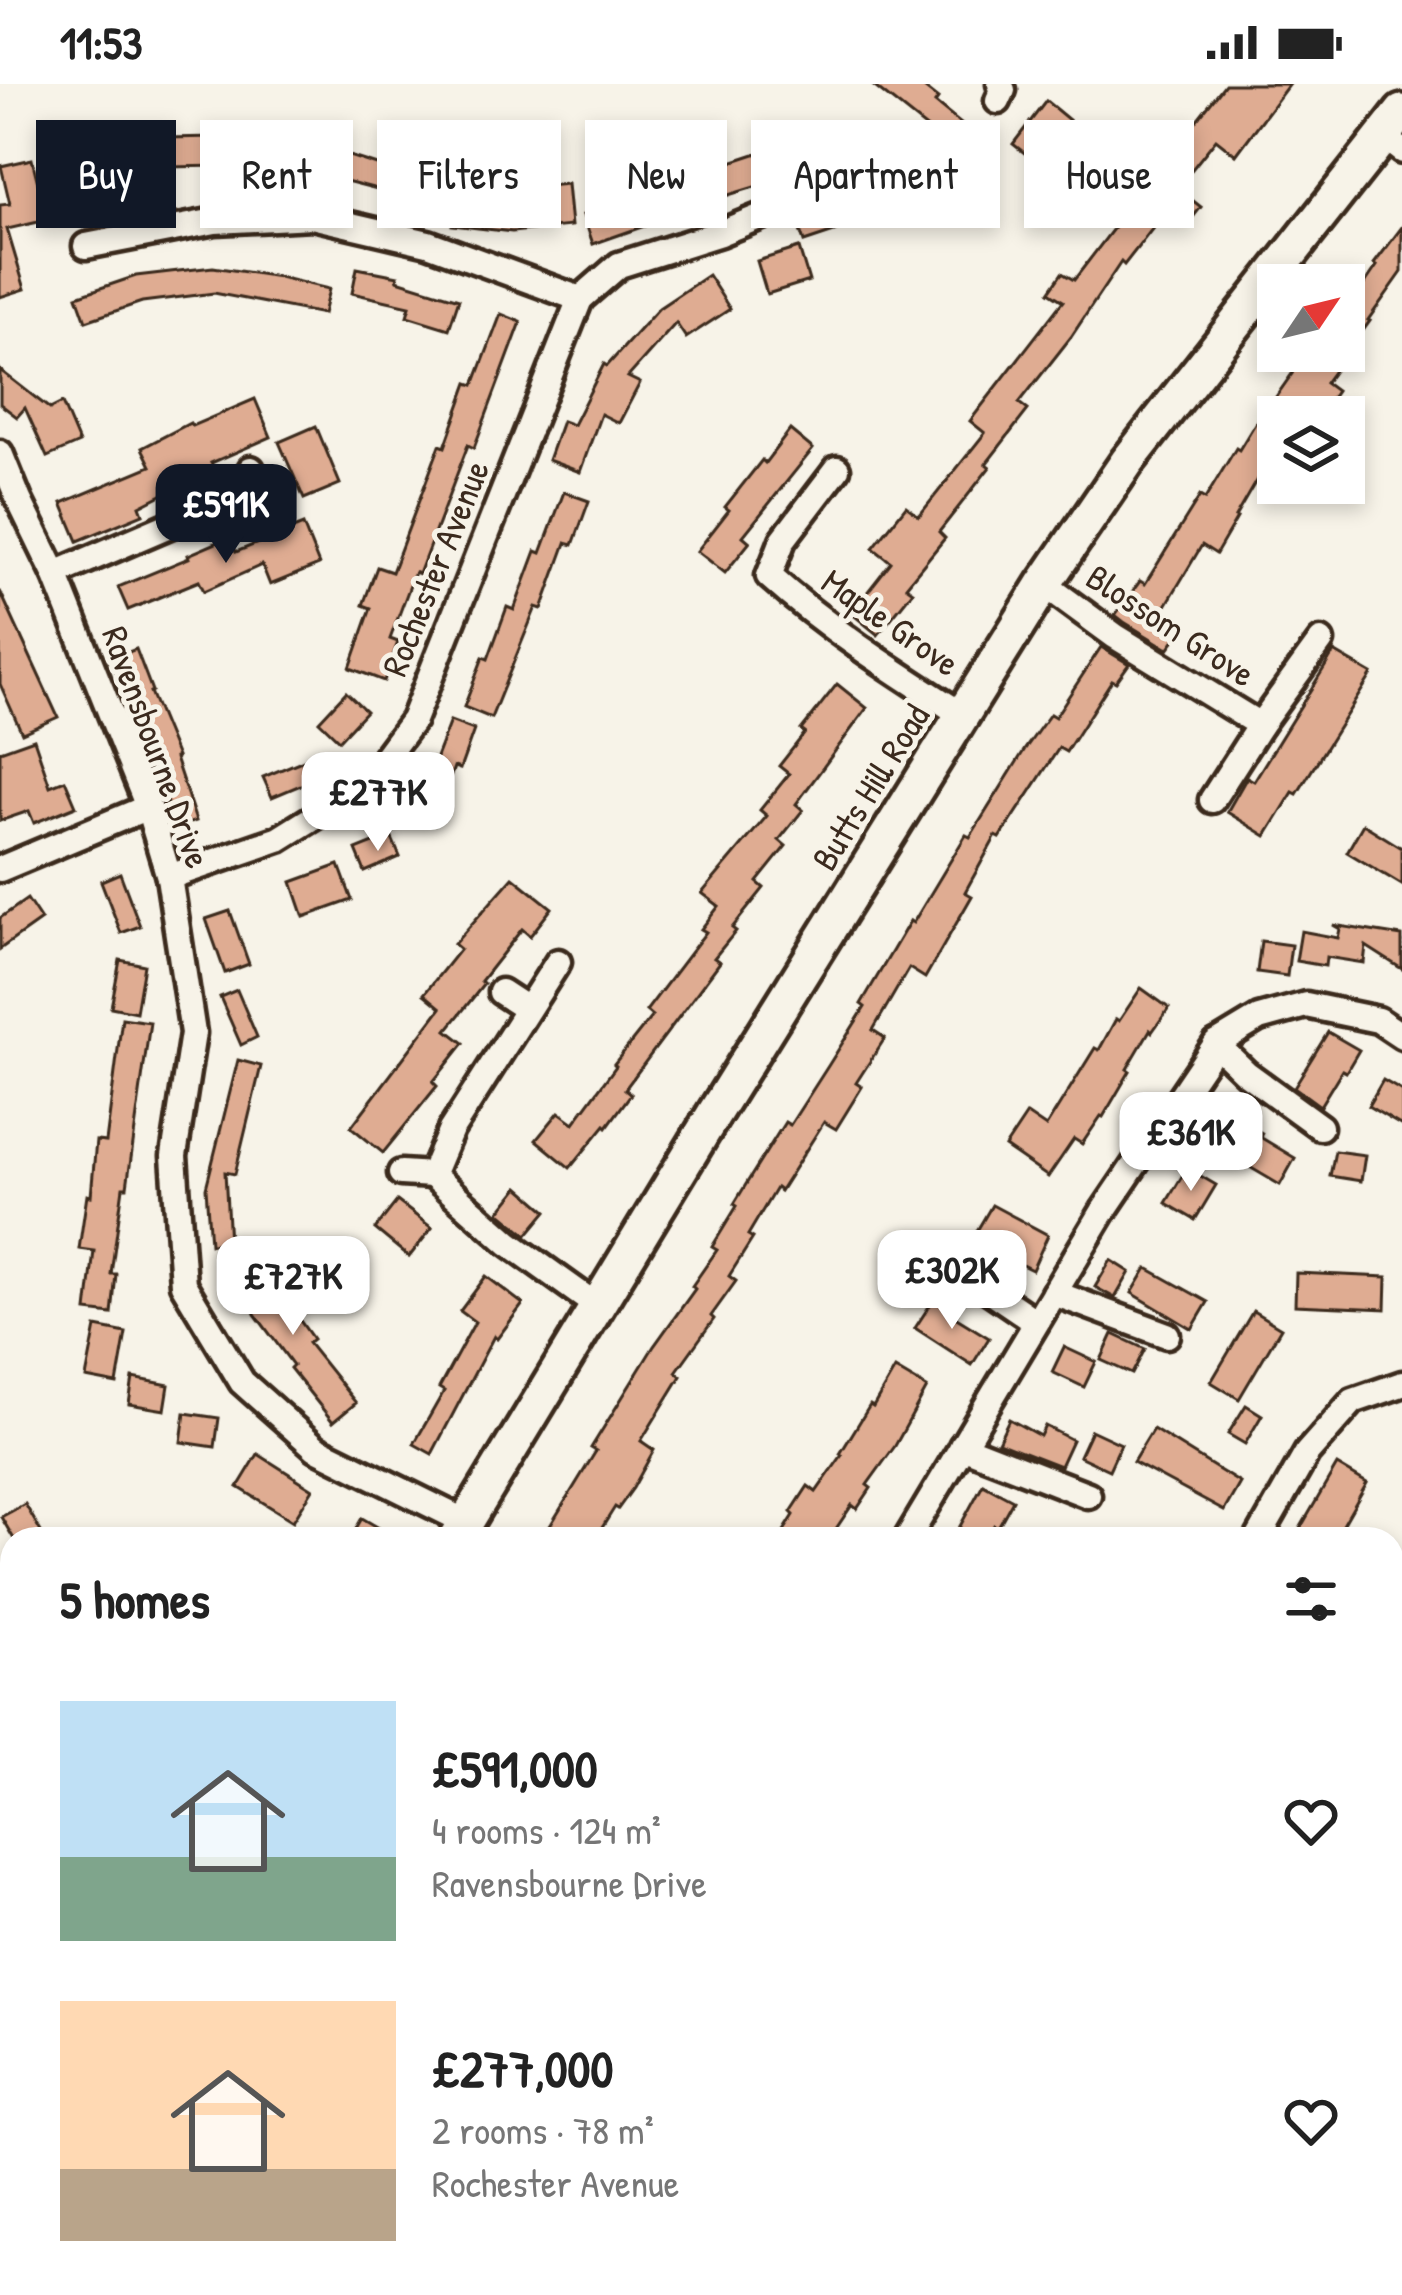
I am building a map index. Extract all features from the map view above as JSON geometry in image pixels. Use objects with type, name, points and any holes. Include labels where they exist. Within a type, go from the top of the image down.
[{"type":"street","name":"Butts Hill Road","points":[[463,1527],[1044,584],[1127,462],[1395,133]]},
{"type":"street","points":[[86,246],[215,221],[312,216],[428,243],[580,299],[619,265],[724,241],[751,224]]},
{"type":"street","name":"Rochester Avenue","points":[[169,877],[279,839],[364,786],[413,720],[580,299]]},
{"type":"street","name":"Ravensbourne Drive","points":[[0,453],[9,505],[55,574],[148,807],[169,877],[193,1033],[175,1156],[183,1285],[242,1382],[316,1448],[456,1527]]},
{"type":"street","name":"Maple Grove","points":[[837,469],[783,540],[769,576],[866,654],[962,714]]},
{"type":"street","points":[[55,574],[259,487]]},
{"type":"street","name":"Blossom Grove","points":[[1044,584],[1115,636],[1260,725]]},
{"type":"street","name":"Blossom Grove","points":[[1212,800],[1321,641]]},
{"type":"street","points":[[0,869],[148,807]]},
{"type":"street","points":[[432,1175],[451,1130],[558,962]]},
{"type":"street","points":[[501,992],[527,1009]]},
{"type":"street","points":[[914,1527],[1104,1210],[1216,1043],[1259,1018],[1306,1004],[1378,1020],[1402,1036]]},
{"type":"street","points":[[1216,1043],[1246,1073],[1320,1126]]},
{"type":"street","points":[[401,1173],[432,1175],[508,1243],[597,1306]]},
{"type":"street","points":[[958,1269],[1036,1322]]},
{"type":"street","points":[[1054,1293],[1167,1335]]},
{"type":"street","points":[[1265,1527],[1307,1453],[1353,1400],[1402,1384]]},
{"type":"street","points":[[962,1446],[1088,1496]]},
{"type":"building","points":[[871,84],[919,84],[956,120],[916,120]]},
{"type":"building","points":[[1225,84],[1289,84],[1236,155],[1216,139],[1194,167],[1194,124]]},
{"type":"building","points":[[1046,101],[1069,120],[1031,120]]},
{"type":"building","points":[[1024,130],[1024,153],[1013,144]]},
{"type":"building","points":[[200,137],[200,166],[176,167],[176,138]]},
{"type":"building","points":[[751,155],[751,188],[727,195],[727,163]]},
{"type":"building","points":[[353,157],[377,165],[377,189],[353,183]]},
{"type":"building","points":[[32,159],[36,222],[7,229],[25,289],[0,297],[0,205],[10,204],[1,166]]},
{"type":"building","points":[[567,184],[571,226],[561,227],[561,185]]},
{"type":"building","points":[[1402,227],[1402,272],[1365,328],[1365,283]]},
{"type":"building","points":[[478,228],[551,228],[512,232]]},
{"type":"building","points":[[587,228],[639,228],[593,244]]},
{"type":"building","points":[[799,228],[843,228],[843,229],[804,242]]},
{"type":"building","points":[[1114,228],[1153,228],[1124,265],[1121,262],[1019,403],[1028,410],[939,532],[945,538],[906,586],[913,591],[878,635],[851,613],[891,562],[873,548],[906,506],[919,516],[985,433],[970,421],[1063,301],[1049,292],[1062,273],[1074,280]]},
{"type":"building","points":[[799,248],[809,281],[767,294],[757,261]]},
{"type":"building","points":[[213,267],[329,289],[323,314],[214,293],[142,302],[86,321],[77,296],[136,276]]},
{"type":"building","points":[[357,268],[398,276],[397,280],[459,299],[449,329],[407,316],[410,306],[352,293]]},
{"type":"building","points":[[708,275],[730,309],[686,338],[676,323],[628,377],[640,383],[619,423],[601,414],[580,472],[548,460],[562,421],[573,425],[604,364],[659,308]]},
{"type":"building","points":[[501,314],[521,322],[474,448],[468,445],[419,574],[415,572],[390,639],[398,642],[384,681],[350,668],[371,608],[363,605],[377,567],[392,572],[440,445],[445,447],[468,383],[474,385]]},
{"type":"building","points":[[0,370],[50,409],[62,403],[79,443],[47,457],[25,408],[17,417],[0,404]]},
{"type":"building","points":[[1293,372],[1333,372],[1325,383],[1336,391],[1333,396],[1276,396]]},
{"type":"building","points":[[255,399],[271,437],[211,463],[214,468],[140,506],[143,514],[78,541],[62,503],[151,466],[142,448],[190,423]]},
{"type":"building","points":[[1257,420],[1257,479],[1216,554],[1202,545],[1161,614],[1182,630],[1168,649],[1115,615],[1140,581],[1145,584],[1200,496],[1205,499],[1236,448]]},
{"type":"building","points":[[316,426],[340,484],[304,499],[279,442]]},
{"type":"building","points":[[790,430],[813,449],[743,536],[750,542],[725,573],[697,551],[729,510],[725,507]]},
{"type":"building","points":[[564,492],[589,501],[573,545],[566,543],[542,609],[536,607],[491,718],[464,707],[507,607],[514,610],[536,551],[541,553]]},
{"type":"building","points":[[303,525],[319,565],[270,585],[262,565],[204,591],[199,581],[128,610],[118,587],[230,537],[236,552]]},
{"type":"building","points":[[0,591],[58,717],[22,733],[0,684]]},
{"type":"building","points":[[1101,647],[1129,664],[1116,682],[1112,680],[1066,752],[1059,748],[1000,838],[996,836],[965,892],[972,896],[925,978],[909,968],[873,1030],[885,1038],[856,1083],[862,1087],[836,1129],[824,1122],[780,1191],[776,1188],[729,1276],[736,1281],[676,1372],[681,1376],[641,1441],[654,1450],[633,1488],[602,1527],[549,1527],[596,1451],[591,1448],[695,1289],[692,1286],[717,1250],[712,1247],[734,1204],[865,1007],[861,1004],[910,921],[913,923],[1025,749],[1050,714],[1055,717]]},
{"type":"building","points":[[136,649],[196,821],[175,828],[111,659]]},
{"type":"building","points":[[1334,652],[1372,674],[1266,836],[1227,812],[1247,777],[1254,781]]},
{"type":"building","points":[[837,684],[867,708],[796,804],[803,810],[779,840],[786,846],[757,882],[764,888],[714,958],[720,962],[625,1089],[631,1094],[607,1127],[570,1168],[536,1140],[559,1112],[574,1123],[652,1016],[646,1011],[706,932],[701,929],[719,906],[702,893],[767,816],[760,810],[789,774],[779,766]]},
{"type":"building","points":[[346,692],[366,711],[339,740],[319,721]]},
{"type":"building","points":[[450,721],[474,730],[460,769],[454,767],[434,824],[410,815]]},
{"type":"building","points":[[34,739],[50,786],[65,780],[76,806],[34,823],[29,811],[0,821],[0,751]]},
{"type":"building","points":[[311,757],[320,777],[272,797],[263,777]]},
{"type":"building","points":[[1363,824],[1402,848],[1402,885],[1347,852]]},
{"type":"building","points":[[391,836],[400,857],[365,872],[356,850]]},
{"type":"building","points":[[339,865],[352,900],[304,917],[292,882]]},
{"type":"building","points":[[120,873],[140,926],[121,933],[101,881]]},
{"type":"building","points":[[513,877],[552,908],[530,936],[522,929],[447,1030],[464,1043],[433,1082],[437,1086],[383,1153],[351,1127],[441,1008],[424,994],[460,949],[454,944]]},
{"type":"building","points":[[27,899],[41,920],[0,949],[0,918]]},
{"type":"building","points":[[230,911],[249,964],[225,973],[206,919]]},
{"type":"building","points":[[1333,925],[1402,936],[1402,969],[1366,946],[1364,963],[1326,957],[1325,966],[1296,961],[1301,931],[1338,938],[1340,929]]},
{"type":"building","points":[[1261,941],[1291,945],[1287,976],[1257,972]]},
{"type":"building","points":[[120,960],[144,965],[136,1012],[111,1007]]},
{"type":"building","points":[[1141,988],[1169,1008],[1150,1030],[1103,1117],[1082,1144],[1074,1139],[1048,1177],[1005,1147],[1027,1114],[1046,1127],[1095,1048],[1099,1050]]},
{"type":"building","points":[[237,990],[257,1037],[241,1045],[220,997]]},
{"type":"building","points":[[122,1018],[150,1022],[111,1274],[116,1274],[112,1314],[87,1311],[94,1251],[79,1249],[87,1195],[91,1196],[96,1141],[106,1142]]},
{"type":"building","points":[[1328,1032],[1359,1050],[1320,1106],[1294,1087]]},
{"type":"building","points":[[238,1060],[261,1066],[235,1174],[225,1172],[229,1243],[210,1244],[206,1188]]},
{"type":"building","points":[[1383,1080],[1402,1091],[1402,1126],[1368,1106]]},
{"type":"building","points":[[1204,1098],[1295,1158],[1280,1185],[1219,1149],[1223,1141],[1190,1121]]},
{"type":"building","points":[[1335,1151],[1365,1155],[1361,1181],[1330,1176]]},
{"type":"building","points":[[1187,1168],[1216,1185],[1195,1220],[1166,1203]]},
{"type":"building","points":[[519,1187],[547,1211],[527,1235],[499,1212]]},
{"type":"building","points":[[397,1201],[432,1228],[409,1257],[375,1229]]},
{"type":"building","points":[[992,1205],[1048,1235],[1032,1270],[975,1234]]},
{"type":"building","points":[[267,1252],[277,1288],[313,1339],[308,1343],[356,1403],[333,1422],[255,1314],[240,1260]]},
{"type":"building","points":[[1111,1260],[1130,1272],[1115,1298],[1095,1287]]},
{"type":"building","points":[[1147,1268],[1208,1302],[1192,1329],[1132,1293]]},
{"type":"building","points":[[1296,1273],[1387,1277],[1386,1309],[1295,1305]]},
{"type":"building","points":[[486,1276],[523,1304],[497,1339],[494,1336],[432,1454],[414,1444],[475,1322],[460,1311]]},
{"type":"building","points":[[934,1299],[989,1338],[972,1365],[915,1328]]},
{"type":"building","points":[[1253,1311],[1281,1328],[1239,1399],[1211,1382]]},
{"type":"building","points":[[96,1327],[126,1333],[117,1384],[86,1378]]},
{"type":"building","points":[[1113,1334],[1145,1349],[1132,1374],[1101,1360]]},
{"type":"building","points":[[1064,1347],[1096,1362],[1084,1387],[1052,1372]]},
{"type":"building","points":[[895,1369],[927,1388],[857,1509],[852,1505],[837,1527],[786,1527],[808,1486],[816,1492],[870,1405],[873,1407]]},
{"type":"building","points":[[133,1378],[169,1385],[165,1410],[129,1404]]},
{"type":"building","points":[[1246,1405],[1262,1415],[1245,1444],[1228,1434]]},
{"type":"building","points":[[185,1413],[219,1418],[215,1447],[181,1442]]},
{"type":"building","points":[[1009,1419],[1040,1436],[1045,1426],[1072,1440],[1060,1466],[998,1442]]},
{"type":"building","points":[[1153,1429],[1240,1483],[1224,1511],[1133,1462]]},
{"type":"building","points":[[1091,1430],[1121,1444],[1109,1470],[1079,1456]]},
{"type":"building","points":[[258,1454],[313,1489],[293,1521],[238,1487]]},
{"type":"building","points":[[1337,1465],[1367,1483],[1342,1527],[1301,1527]]},
{"type":"building","points":[[983,1484],[1013,1500],[998,1527],[960,1527]]},
{"type":"building","points":[[25,1504],[38,1527],[7,1527],[1,1517]]},
{"type":"building","points":[[362,1518],[377,1527],[357,1527]]}]
